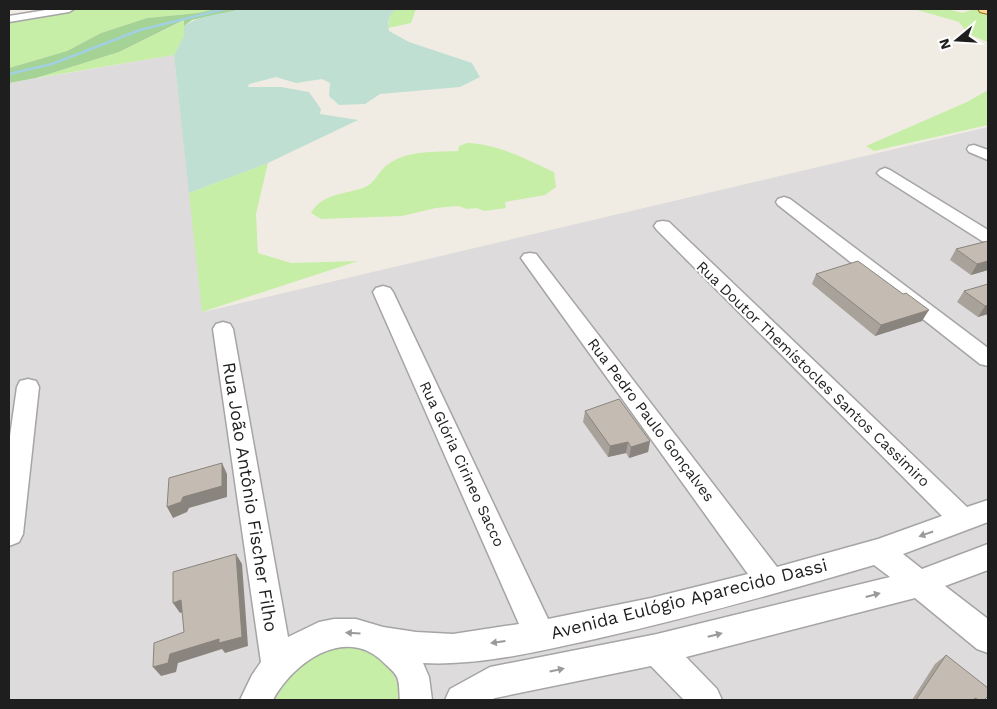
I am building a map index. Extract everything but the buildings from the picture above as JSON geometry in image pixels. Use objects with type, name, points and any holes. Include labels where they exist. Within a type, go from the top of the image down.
[{"type":"street","points":[[9,19],[69,9]]},
{"type":"street","points":[[974,149],[988,156]]},
{"type":"street","points":[[885,173],[988,237]]},
{"type":"street","points":[[784,202],[988,359]]},
{"type":"street","name":"Rua Doutor Themístocles Santos Cassimiro","points":[[663,226],[976,516]]},
{"type":"street","name":"Rua Pedro Paulo Gonçalves","points":[[530,258],[772,582]]},
{"type":"street","name":"Rua Glória Cirineo Sacco","points":[[384,292],[540,636]]},
{"type":"street","name":"Rua João Antônio Fischer Filho","points":[[223,329],[277,666]]},
{"type":"street","points":[[9,534],[28,387]]},
{"type":"street","name":"Avenida Eulógio Aparecido Dassi","points":[[384,642],[416,647],[453,649],[540,636],[651,612],[772,582],[878,551],[976,516]]},
{"type":"street","points":[[878,551],[916,584],[988,638]]},
{"type":"street","points":[[462,700],[490,683],[657,649],[916,584],[988,557]]},
{"type":"street","points":[[256,700],[262,686],[277,666],[297,649],[318,638],[341,633],[364,634],[384,642],[400,656],[412,673],[416,700]]},
{"type":"street","points":[[657,649],[706,700]]},
{"type":"shaded area","points":[[174,55],[203,312],[988,127],[988,700],[9,700],[9,83]]},
{"type":"green space","points":[[82,9],[216,9],[198,13],[147,18],[101,33],[67,51],[9,68],[9,21]]},
{"type":"green space","points":[[216,9],[243,9],[192,20],[184,26],[184,20],[119,52],[36,78],[9,83],[9,68],[67,51],[101,33],[147,18],[198,13]]},
{"type":"green space","points":[[243,9],[396,9],[389,18],[389,31],[409,42],[472,63],[480,77],[460,87],[380,94],[365,104],[339,105],[329,96],[330,83],[322,79],[296,83],[276,77],[249,84],[248,87],[281,87],[309,92],[321,109],[320,114],[358,120],[268,163],[189,193],[174,55],[184,36],[184,26],[205,17]]},
{"type":"green space","points":[[396,9],[416,9],[411,23],[388,28],[390,14]]},
{"type":"green space","points":[[914,9],[948,9],[962,13],[975,9],[988,15],[988,42],[968,34],[959,22]]},
{"type":"green space","points":[[185,20],[184,36],[174,55],[36,78],[119,52]]},
{"type":"green space","points":[[988,90],[988,125],[874,151],[866,146],[967,102]]},
{"type":"green space","points":[[467,143],[501,149],[554,172],[556,187],[545,195],[505,202],[506,208],[484,211],[477,208],[467,209],[458,206],[436,208],[402,216],[321,219],[311,213],[316,206],[328,198],[358,190],[368,185],[387,165],[395,160],[412,154],[458,151],[459,146]]},
{"type":"green space","points":[[268,163],[256,214],[258,253],[291,263],[358,261],[202,312],[189,193]]},
{"type":"green space","points":[[350,647],[370,653],[385,664],[396,679],[401,700],[275,700],[289,678],[305,663],[324,652]]},
{"type":"waterway","points":[[9,74],[52,64],[140,30],[225,9]]}]
